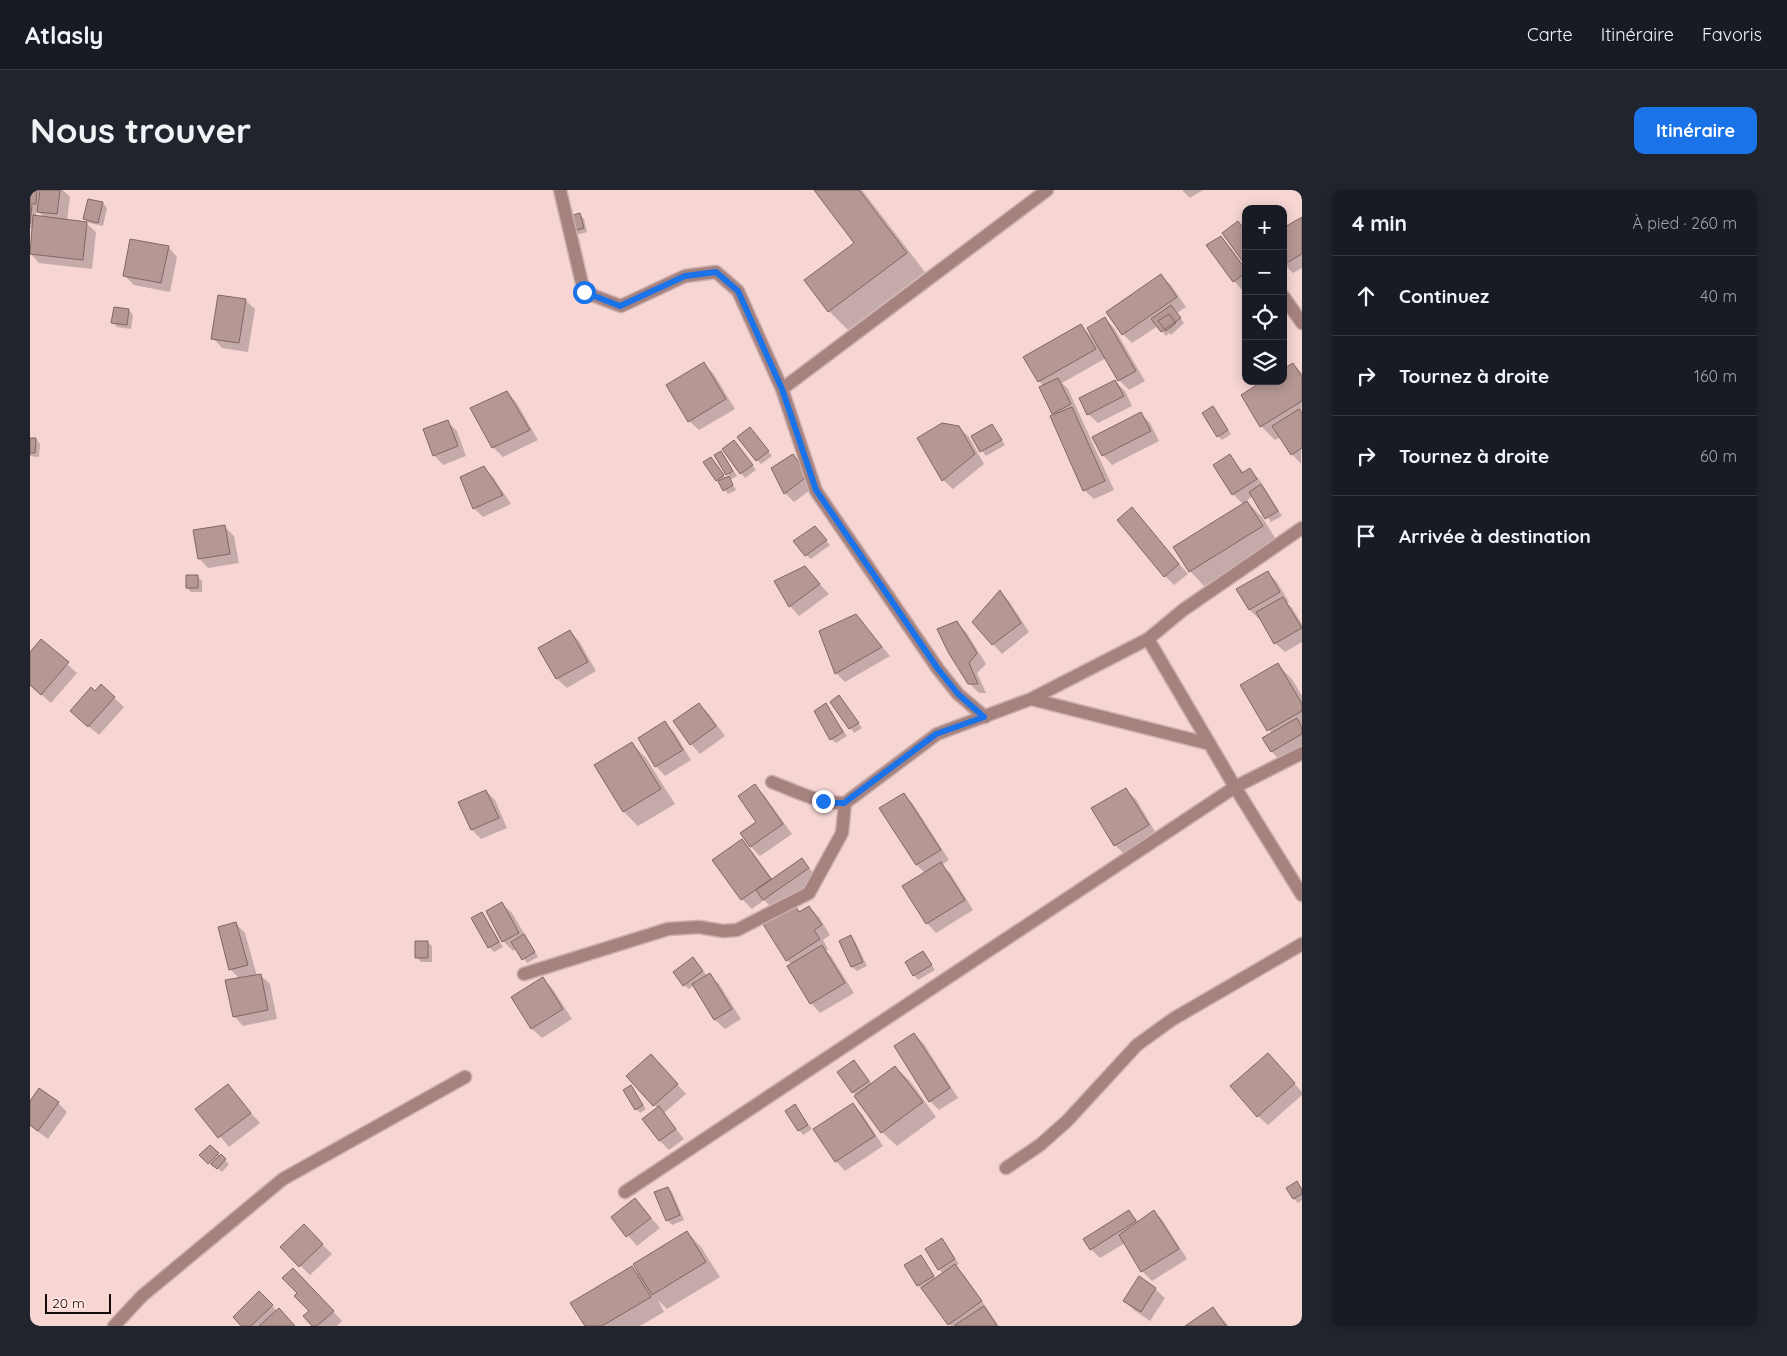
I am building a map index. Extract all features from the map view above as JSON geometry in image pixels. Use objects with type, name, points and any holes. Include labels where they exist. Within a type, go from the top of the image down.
[{"type":"street","points":[[560,190],[584,292],[620,306],[685,276],[716,272],[738,291],[782,389],[816,490],[938,669],[958,694],[984,717]]},
{"type":"street","points":[[782,389],[1047,190]]},
{"type":"street","points":[[1287,302],[1302,323]]},
{"type":"street","points":[[772,782],[823,801],[844,803],[936,734],[1031,700],[1148,639],[1184,610],[1302,528]]},
{"type":"street","points":[[1148,639],[1235,787],[1302,895]]},
{"type":"street","points":[[1031,700],[1210,744]]},
{"type":"street","points":[[625,1192],[1235,787],[1302,752]]},
{"type":"street","points":[[524,974],[668,929],[699,927],[723,931],[737,930],[808,893],[842,833],[844,803]]},
{"type":"street","points":[[1006,1168],[1040,1145],[1068,1121],[1136,1046],[1173,1019],[1302,944]]},
{"type":"street","points":[[114,1326],[142,1296],[283,1179],[465,1077]]},
{"type":"building","points":[[30,190],[37,190],[36,204],[30,204]]},
{"type":"building","points":[[40,190],[60,190],[57,214],[37,212]]},
{"type":"building","points":[[814,190],[859,190],[907,253],[828,312],[804,280],[854,243]]},
{"type":"building","points":[[88,199],[103,202],[98,223],[83,219]]},
{"type":"building","points":[[30,206],[32,206],[30,224]]},
{"type":"building","points":[[580,213],[584,228],[567,233],[563,218]]},
{"type":"building","points":[[33,215],[87,222],[83,260],[30,254]]},
{"type":"building","points":[[1302,217],[1302,254],[1287,263],[1287,250],[1287,226]]},
{"type":"building","points":[[1238,221],[1242,226],[1242,260],[1222,233]]},
{"type":"building","points":[[1221,236],[1242,265],[1242,276],[1233,282],[1206,245]]},
{"type":"building","points":[[130,239],[169,246],[161,283],[123,276]]},
{"type":"building","points":[[1161,274],[1177,297],[1122,335],[1106,312]]},
{"type":"building","points":[[218,295],[246,299],[239,343],[211,339]]},
{"type":"building","points":[[1171,305],[1181,318],[1161,332],[1151,319]]},
{"type":"building","points":[[114,307],[129,309],[127,325],[111,323]]},
{"type":"building","points":[[1169,314],[1176,323],[1166,331],[1158,321]]},
{"type":"building","points":[[1105,317],[1136,371],[1118,381],[1087,328]]},
{"type":"building","points":[[1081,324],[1096,349],[1038,382],[1023,357]]},
{"type":"building","points":[[704,362],[726,399],[688,422],[666,385]]},
{"type":"building","points":[[1293,363],[1302,377],[1302,401],[1260,427],[1241,395],[1257,385],[1287,385],[1287,367]]},
{"type":"building","points":[[1058,378],[1071,404],[1052,414],[1039,387]]},
{"type":"building","points":[[1115,380],[1124,396],[1087,415],[1079,398]]},
{"type":"building","points":[[507,391],[530,430],[492,448],[470,408]]},
{"type":"building","points":[[1213,406],[1228,430],[1217,437],[1202,413]]},
{"type":"building","points":[[1072,407],[1105,481],[1083,491],[1050,416]]},
{"type":"building","points":[[1299,409],[1302,413],[1302,448],[1291,455],[1272,426]]},
{"type":"building","points":[[1141,412],[1151,431],[1102,456],[1092,437]]},
{"type":"building","points":[[448,420],[458,446],[433,456],[423,429]]},
{"type":"building","points":[[942,423],[959,426],[975,454],[942,481],[917,438]]},
{"type":"building","points":[[992,424],[1002,440],[980,452],[971,436]]},
{"type":"building","points":[[750,427],[769,451],[756,461],[737,437]]},
{"type":"building","points":[[30,438],[36,438],[35,453],[30,453]]},
{"type":"building","points":[[734,440],[753,465],[740,474],[722,449]]},
{"type":"building","points":[[721,451],[733,471],[726,475],[714,455]]},
{"type":"building","points":[[793,454],[808,476],[784,494],[771,468]]},
{"type":"building","points":[[1230,454],[1242,473],[1250,468],[1257,479],[1232,495],[1213,465]]},
{"type":"building","points":[[711,457],[724,475],[716,481],[703,462]]},
{"type":"building","points":[[484,466],[503,495],[473,509],[460,477]]},
{"type":"building","points":[[729,476],[733,485],[723,491],[718,481]]},
{"type":"building","points":[[1261,484],[1278,511],[1265,519],[1249,492]]},
{"type":"building","points":[[1247,501],[1263,526],[1189,572],[1173,547]]},
{"type":"building","points":[[1132,507],[1179,564],[1164,577],[1117,520]]},
{"type":"building","points":[[225,525],[230,554],[198,559],[193,530]]},
{"type":"building","points":[[815,526],[827,540],[805,556],[793,541]]},
{"type":"building","points":[[805,566],[820,584],[789,607],[774,581]]},
{"type":"building","points":[[1268,571],[1280,592],[1249,610],[1236,589]]},
{"type":"building","points":[[186,575],[198,575],[198,588],[186,588]]},
{"type":"building","points":[[1000,590],[1021,623],[992,645],[972,622]]},
{"type":"building","points":[[1283,597],[1302,628],[1274,644],[1256,612]]},
{"type":"building","points":[[856,614],[882,647],[835,674],[819,631]]},
{"type":"building","points":[[957,621],[977,653],[969,663],[978,684],[968,684],[948,652],[937,629]]},
{"type":"building","points":[[570,630],[588,662],[556,679],[538,648]]},
{"type":"building","points":[[41,639],[69,662],[41,695],[30,685],[30,652]]},
{"type":"building","points":[[1278,663],[1302,704],[1302,711],[1267,731],[1240,685]]},
{"type":"building","points":[[101,684],[115,697],[88,727],[70,711],[91,687],[95,691]]},
{"type":"building","points":[[839,695],[859,723],[849,729],[830,702]]},
{"type":"building","points":[[699,703],[716,726],[690,745],[673,721]]},
{"type":"building","points":[[826,703],[843,732],[830,740],[814,711]]},
{"type":"building","points":[[1297,718],[1302,728],[1302,734],[1271,752],[1262,738]]},
{"type":"building","points":[[665,721],[683,750],[655,767],[638,738]]},
{"type":"building","points":[[632,742],[661,789],[623,812],[594,765]]},
{"type":"building","points":[[755,784],[783,824],[750,847],[740,833],[756,822],[738,796]]},
{"type":"building","points":[[1126,788],[1149,825],[1114,846],[1091,808]]},
{"type":"building","points":[[486,790],[499,818],[471,830],[458,802]]},
{"type":"building","points":[[904,793],[941,850],[916,865],[879,808]]},
{"type":"building","points":[[742,839],[771,879],[741,900],[712,860]]},
{"type":"building","points":[[802,858],[809,868],[763,900],[756,890]]},
{"type":"building","points":[[941,862],[965,900],[926,924],[902,886]]},
{"type":"building","points":[[502,902],[519,933],[502,942],[486,911]]},
{"type":"building","points":[[794,904],[799,912],[809,906],[822,925],[814,930],[820,939],[786,961],[763,924]]},
{"type":"building","points":[[482,912],[499,942],[488,948],[471,918]]},
{"type":"building","points":[[236,922],[248,965],[229,970],[218,927]]},
{"type":"building","points":[[524,934],[535,952],[522,960],[511,942]]},
{"type":"building","points":[[851,935],[863,962],[851,967],[839,941]]},
{"type":"building","points":[[415,941],[428,941],[428,958],[415,958]]},
{"type":"building","points":[[822,945],[845,983],[810,1004],[787,966]]},
{"type":"building","points":[[923,951],[932,965],[913,976],[905,962]]},
{"type":"building","points":[[693,957],[703,971],[683,986],[673,972]]},
{"type":"building","points":[[710,973],[732,1009],[714,1020],[692,984]]},
{"type":"building","points":[[261,974],[268,1010],[233,1017],[225,980]]},
{"type":"building","points":[[543,977],[563,1009],[531,1029],[511,997]]},
{"type":"building","points":[[914,1033],[950,1088],[929,1102],[894,1046]]},
{"type":"building","points":[[1268,1053],[1295,1083],[1257,1117],[1230,1086]]},
{"type":"building","points":[[651,1054],[678,1084],[653,1106],[626,1076]]},
{"type":"building","points":[[854,1060],[869,1081],[852,1093],[837,1072]]},
{"type":"building","points":[[895,1066],[923,1102],[881,1133],[854,1096]]},
{"type":"building","points":[[228,1084],[251,1113],[218,1138],[195,1109]]},
{"type":"building","points":[[631,1085],[643,1105],[635,1110],[623,1090]]},
{"type":"building","points":[[39,1088],[59,1102],[38,1131],[30,1125],[30,1101]]},
{"type":"building","points":[[853,1103],[875,1136],[835,1162],[813,1129]]},
{"type":"building","points":[[795,1104],[808,1125],[798,1131],[785,1111]]},
{"type":"building","points":[[659,1106],[676,1129],[659,1141],[642,1119]]},
{"type":"building","points":[[210,1145],[219,1153],[208,1164],[199,1155]]},
{"type":"building","points":[[221,1154],[226,1159],[217,1169],[211,1164]]},
{"type":"building","points":[[1297,1181],[1302,1194],[1293,1199],[1286,1188]]},
{"type":"building","points":[[668,1187],[680,1215],[666,1221],[654,1192]]},
{"type":"building","points":[[635,1198],[651,1218],[626,1237],[611,1217]]},
{"type":"building","points":[[1129,1210],[1136,1221],[1090,1250],[1083,1239]]},
{"type":"building","points":[[1154,1210],[1179,1249],[1141,1272],[1119,1235]]},
{"type":"building","points":[[304,1224],[323,1244],[299,1267],[280,1247]]},
{"type":"building","points":[[687,1231],[706,1262],[652,1295],[633,1264]]},
{"type":"building","points":[[942,1238],[955,1259],[938,1270],[925,1249]]},
{"type":"building","points":[[921,1255],[934,1276],[917,1286],[904,1265]]},
{"type":"building","points":[[955,1264],[982,1301],[948,1325],[921,1288]]},
{"type":"building","points":[[632,1266],[651,1297],[602,1326],[585,1326],[570,1303]]},
{"type":"building","points":[[293,1268],[334,1311],[317,1326],[312,1326],[303,1316],[309,1311],[294,1296],[297,1293],[282,1278]]},
{"type":"building","points":[[1139,1276],[1156,1288],[1141,1312],[1123,1301]]},
{"type":"building","points":[[259,1291],[273,1305],[251,1326],[241,1326],[233,1317]]},
{"type":"building","points":[[984,1306],[997,1326],[955,1325]]},
{"type":"building","points":[[1213,1307],[1226,1326],[1185,1326]]},
{"type":"building","points":[[279,1308],[295,1326],[259,1326]]},
{"type":"route","points":[[584,292],[620,306],[685,276],[716,272],[738,291],[782,389],[816,490],[938,669],[958,694],[984,717],[936,734],[844,803],[823,801]]}]
